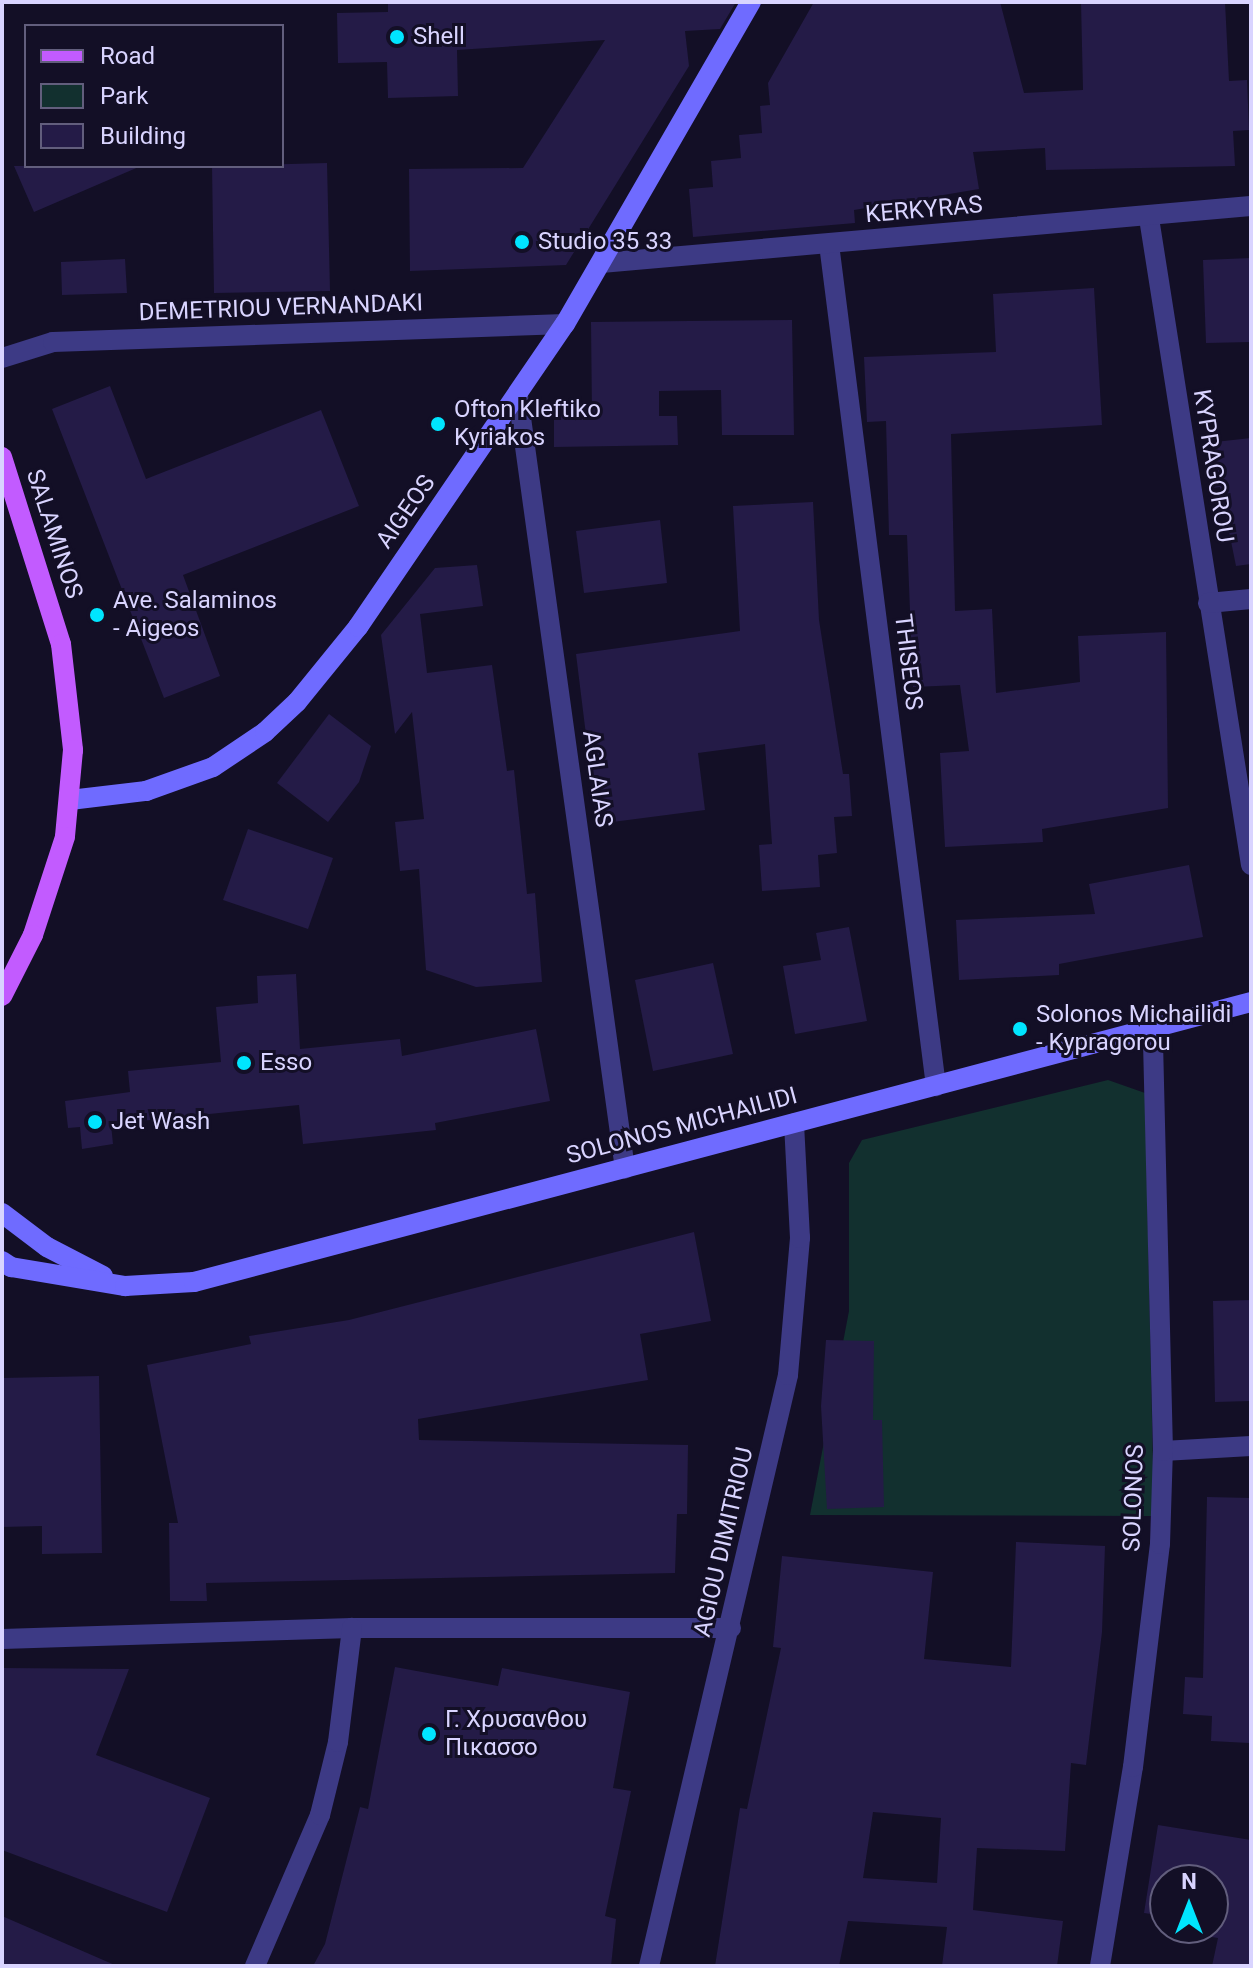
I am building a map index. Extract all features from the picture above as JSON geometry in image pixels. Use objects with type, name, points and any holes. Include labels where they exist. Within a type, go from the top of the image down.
[{"type":"main road","name":"AIGEOS","points":[[70,800],[146,791],[213,767],[265,732],[297,702],[358,627],[565,324],[751,2]]},
{"type":"main road","name":"SALAMINOS","points":[[2,457],[61,644],[73,750],[70,800],[52,883],[2,996]]},
{"type":"main road","name":"SOLONOS MICHAILIDI","points":[[2,1261],[11,1267],[125,1286],[194,1282],[1251,1002]]},
{"type":"main road","name":"SOLONOS MICHAILIDI","points":[[2,1213],[47,1247],[125,1286]]},
{"type":"street","name":"KERKYRAS","points":[[601,263],[1149,218],[1251,206]]},
{"type":"street","name":"KYPRAGOROU","points":[[1149,218],[1251,865]]},
{"type":"street","name":"THISEOS","points":[[829,244],[936,1086]]},
{"type":"street","name":"DEMETRIOU VERNANDAKI","points":[[2,358],[53,342],[565,324]]},
{"type":"street","name":"AGLAIAS","points":[[518,396],[625,1169]]},
{"type":"street","points":[[1208,603],[1251,599]]},
{"type":"street","name":"SOLONOS","points":[[1100,1966],[1151,1619],[1163,1451],[1153,1028]]},
{"type":"street","name":"AGIOU DIMITRIOU","points":[[649,1966],[731,1628],[795,1327],[800,1238],[794,1123]]},
{"type":"street","points":[[1163,1451],[1251,1446]]},
{"type":"street","points":[[255,1966],[320,1815],[338,1742],[352,1628]]},
{"type":"street","points":[[2,1639],[352,1628],[731,1628]]},
{"type":"green space","points":[[1108,1080],[1145,1093],[1154,1516],[810,1515],[849,1311],[849,1163],[862,1140]]},
{"type":"building","points":[[388,2],[736,2],[720,29],[685,31],[689,66],[566,265],[410,271],[409,169],[523,168],[605,40],[457,50],[458,96],[388,98],[387,62],[338,63],[337,13],[388,12]]},
{"type":"building","points":[[814,2],[1000,2],[1024,93],[1083,90],[1081,2],[1225,2],[1229,81],[1247,80],[1249,130],[1233,131],[1235,166],[1046,170],[1045,148],[973,152],[979,189],[854,210],[855,223],[693,237],[689,189],[713,187],[711,161],[741,158],[739,135],[762,133],[760,106],[770,105],[768,83]]},
{"type":"building","points":[[327,163],[330,291],[214,293],[212,168],[284,168],[284,164]]},
{"type":"building","points":[[14,166],[136,168],[34,212]]},
{"type":"building","points":[[1251,258],[1251,342],[1206,343],[1203,260]]},
{"type":"building","points":[[125,259],[127,293],[62,295],[61,262]]},
{"type":"building","points":[[1094,288],[1102,425],[951,434],[955,611],[992,609],[996,693],[1080,682],[1078,636],[1166,632],[1168,808],[1042,829],[1043,842],[945,847],[940,753],[969,751],[960,685],[913,687],[907,535],[889,535],[886,421],[867,422],[864,357],[996,352],[993,294]]},
{"type":"building","points":[[792,320],[794,435],[722,435],[721,390],[659,391],[659,416],[677,416],[678,445],[554,447],[554,416],[592,416],[591,322]]},
{"type":"building","points":[[110,386],[146,479],[321,410],[359,506],[183,575],[220,676],[164,698],[52,409]]},
{"type":"building","points":[[1251,438],[1251,564],[1236,566],[1220,487],[1211,488],[1206,443]]},
{"type":"building","points":[[813,502],[819,620],[843,774],[849,774],[852,816],[834,817],[837,853],[818,855],[820,887],[762,891],[759,845],[772,844],[765,744],[698,753],[705,810],[597,824],[576,654],[740,631],[733,506]]},
{"type":"building","points":[[660,520],[667,583],[584,593],[576,531]]},
{"type":"building","points":[[477,565],[483,606],[420,614],[427,673],[492,665],[507,771],[514,770],[527,894],[535,893],[542,982],[476,987],[426,970],[419,869],[400,871],[395,822],[424,819],[412,712],[395,734],[381,635],[435,568]]},
{"type":"building","points":[[329,714],[371,746],[359,782],[328,822],[277,783]]},
{"type":"building","points":[[248,829],[333,858],[308,929],[223,900]]},
{"type":"building","points":[[1189,865],[1203,937],[1059,964],[1059,975],[959,980],[956,920],[1095,914],[1089,884]]},
{"type":"building","points":[[849,927],[867,1021],[795,1034],[783,966],[821,960],[816,933]]},
{"type":"building","points":[[713,963],[733,1054],[653,1071],[635,980]]},
{"type":"building","points":[[296,974],[300,1049],[400,1039],[402,1056],[536,1029],[550,1101],[435,1123],[436,1130],[303,1144],[299,1105],[111,1124],[113,1144],[82,1149],[80,1127],[68,1128],[65,1101],[130,1092],[128,1071],[221,1062],[216,1007],[258,1003],[257,976]]},
{"type":"building","points":[[694,1232],[711,1321],[640,1334],[648,1380],[418,1419],[419,1440],[688,1445],[687,1514],[677,1514],[675,1573],[206,1583],[207,1601],[170,1601],[169,1523],[178,1523],[147,1365],[251,1344],[249,1336],[349,1320]]},
{"type":"building","points":[[1251,1300],[1251,1401],[1215,1402],[1213,1301]]},
{"type":"building","points":[[826,1340],[874,1341],[873,1420],[882,1420],[884,1507],[827,1509],[821,1406]]},
{"type":"building","points":[[99,1376],[102,1553],[42,1554],[42,1526],[2,1527],[2,1378]]},
{"type":"building","points":[[1207,1497],[1251,1498],[1249,1743],[1211,1741],[1212,1716],[1183,1714],[1185,1677],[1203,1678]]},
{"type":"building","points":[[1016,1542],[1105,1546],[1102,1632],[1086,1765],[1071,1763],[1065,1851],[977,1848],[973,1910],[1063,1921],[1057,1966],[942,1966],[947,1927],[848,1921],[839,1966],[715,1966],[740,1808],[747,1809],[781,1648],[773,1647],[782,1556],[933,1572],[924,1659],[1011,1667]],"holes":[[[873,1812],[941,1818],[937,1883],[863,1878]]]},
{"type":"building","points":[[395,1667],[498,1686],[502,1668],[630,1692],[613,1788],[631,1791],[605,1916],[616,1919],[611,1966],[313,1966],[325,1944],[360,1807],[368,1809]]},
{"type":"building","points":[[2,1668],[129,1669],[96,1755],[210,1798],[167,1912],[2,1850]]},
{"type":"building","points":[[1158,1825],[1251,1840],[1251,1966],[1212,1966],[1217,1944],[1229,1944],[1229,1864],[1152,1864]]},
{"type":"building","points":[[1149,1882],[1149,1914],[1144,1913]]},
{"type":"building","points":[[2,1916],[117,1966],[2,1966]]},
{"type":"place","name":"Shell","points":[[397,37]]},
{"type":"place","name":"Studio 35 33","points":[[522,242]]},
{"type":"place","name":"Ofton Kleftiko Kyriakos","points":[[438,424]]},
{"type":"place","name":"Ave. Salaminos - Aigeos","points":[[97,615]]},
{"type":"place","name":"Solonos Michailidi - Kypragorou","points":[[1020,1029]]},
{"type":"place","name":"Esso","points":[[244,1063]]},
{"type":"place","name":"Jet Wash","points":[[95,1122]]},
{"type":"place","name":"Γ. Χρυσανθου Πικασσο","points":[[429,1734]]}]
